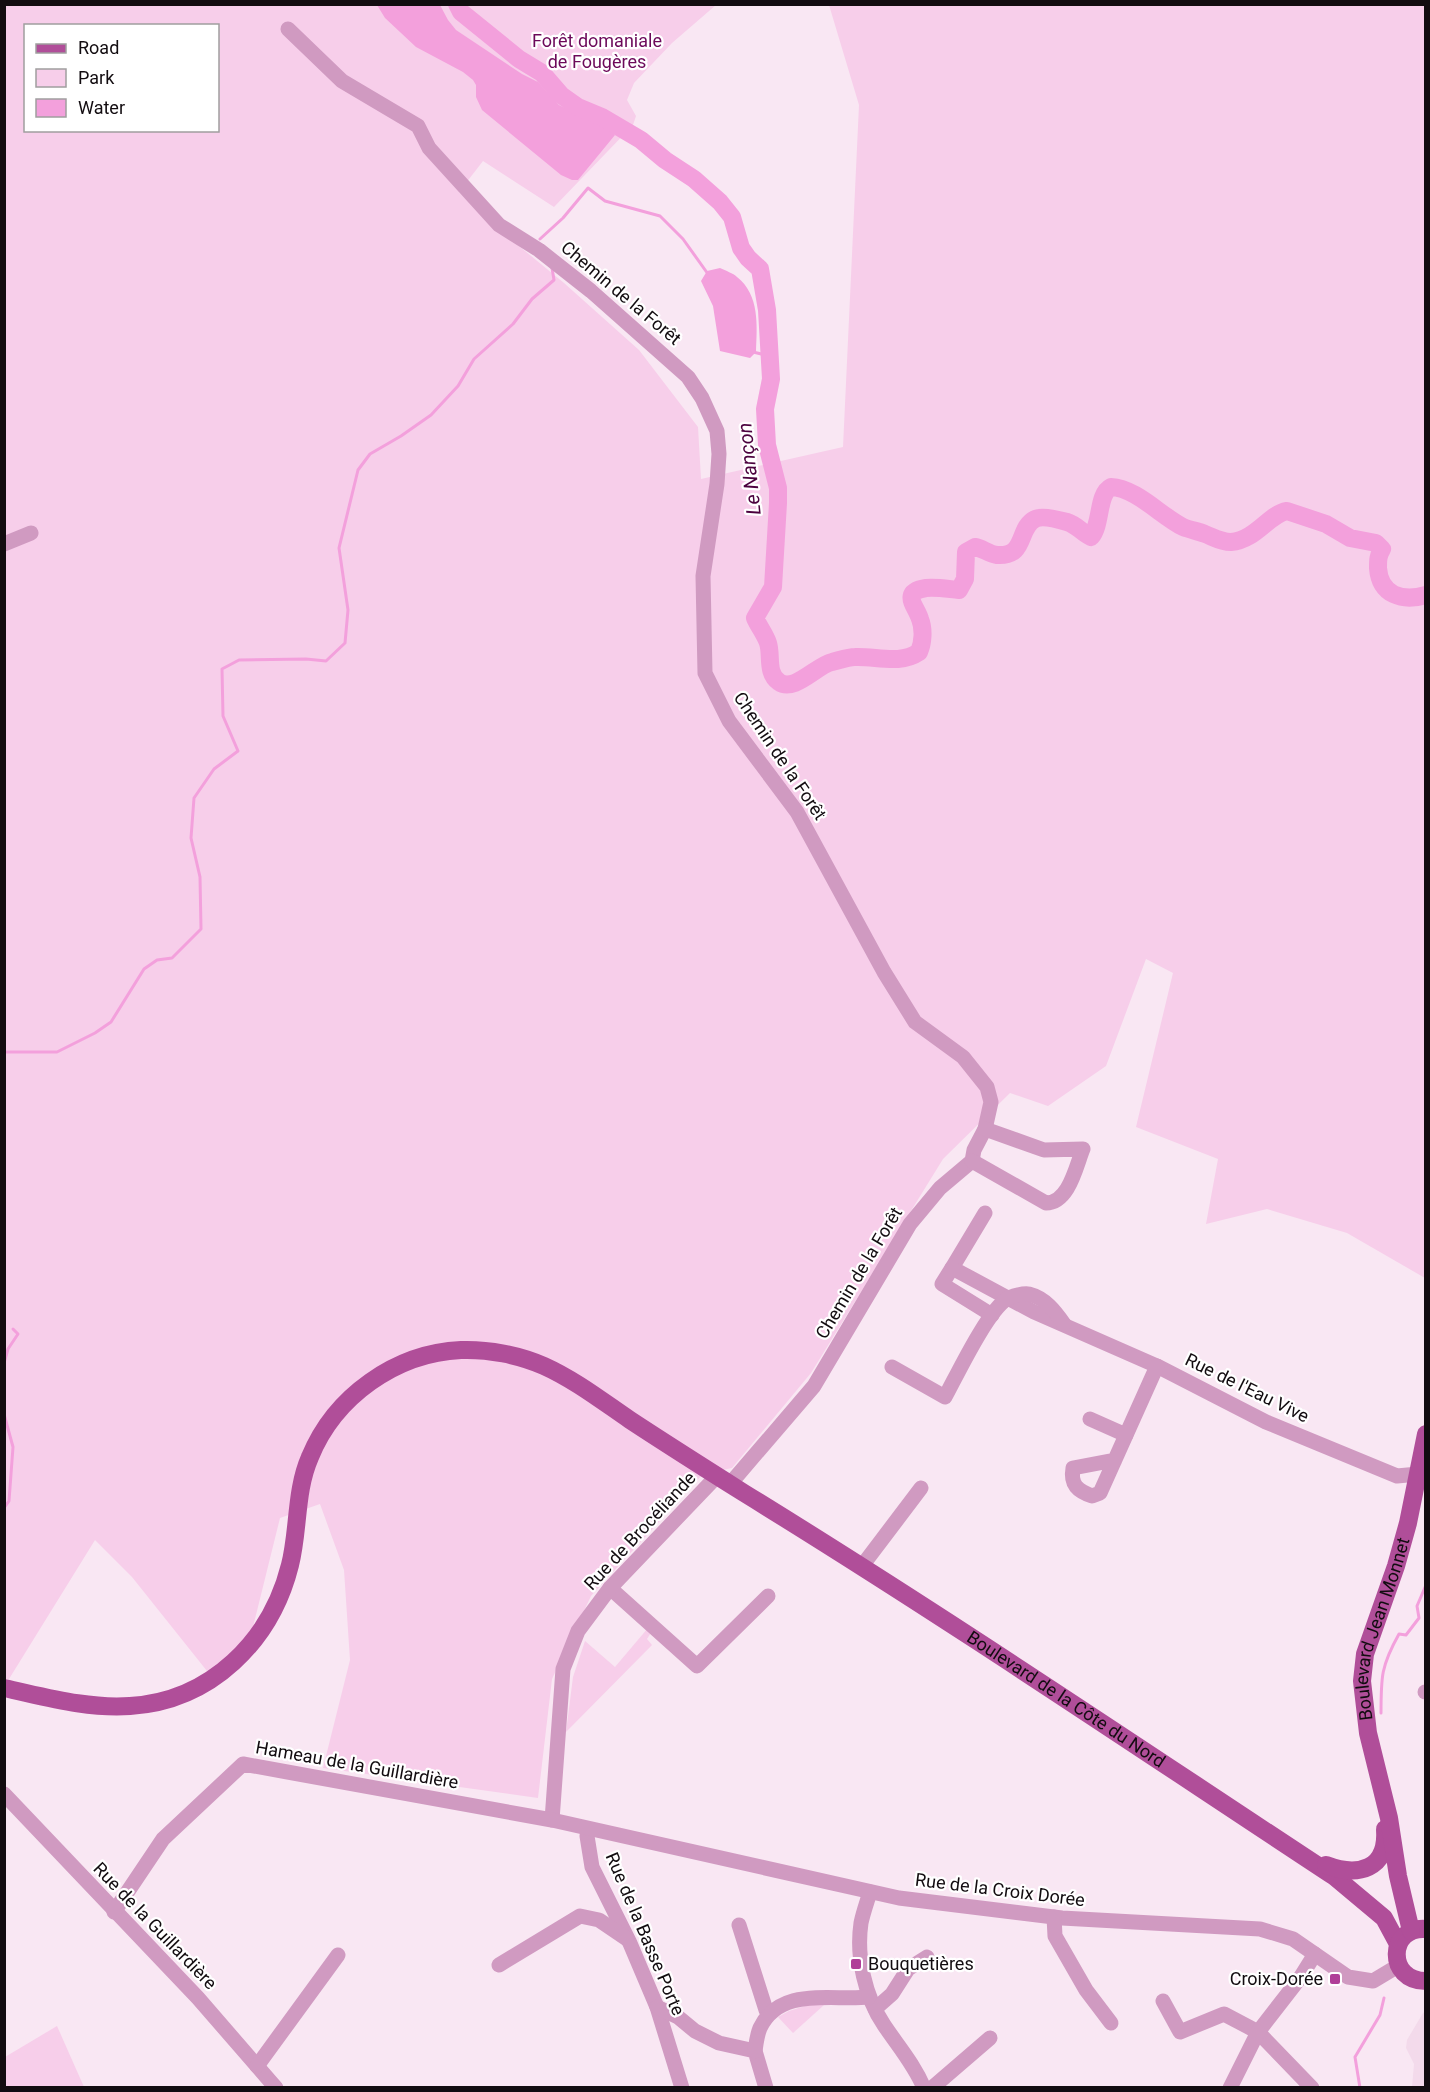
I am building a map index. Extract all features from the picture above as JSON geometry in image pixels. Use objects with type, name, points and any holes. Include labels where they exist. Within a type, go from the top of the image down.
[{"type":"main road","name":"Boulevard de la Côte du Nord","points":[[4,1688],[64,1701],[130,1706],[160,1702],[186,1693],[212,1679],[235,1662],[255,1640],[269,1619],[292,1561],[301,1489],[309,1459],[325,1429],[345,1403],[366,1384],[392,1368],[418,1357],[460,1350],[510,1355],[541,1364],[574,1382],[724,1480],[862,1566],[1335,1876],[1384,1918],[1398,1944]]},
{"type":"main road","name":"Boulevard Jean Monnet","points":[[1418,1930],[1398,1876],[1389,1818],[1368,1733],[1362,1681],[1365,1654],[1408,1523],[1425,1434]]},
{"type":"main road","points":[[1304,1856],[1337,1869],[1356,1872],[1376,1863],[1382,1853],[1386,1833],[1368,1733]]},
{"type":"main road","points":[[1418,1930],[1404,1936],[1398,1944],[1396,1953],[1398,1966],[1404,1974],[1414,1980],[1425,1981]]},
{"type":"street","name":"Chemin de la Forêt","points":[[288,29],[342,81],[418,126],[429,148],[499,225],[538,250],[591,291],[688,377],[702,398],[717,431],[719,454],[717,484],[703,576],[705,673],[729,722],[797,812],[884,972],[915,1022],[963,1057],[987,1087],[991,1102],[985,1129],[974,1150],[972,1161],[940,1188],[910,1224],[814,1386],[724,1480]]},
{"type":"street","points":[[4,544],[31,533]]},
{"type":"street","points":[[972,1161],[1046,1203],[1050,1203],[1058,1201],[1067,1189],[1083,1149],[1044,1150],[985,1129]]},
{"type":"street","points":[[986,1213],[942,1284],[992,1315]]},
{"type":"street","name":"Rue de l'Eau Vive","points":[[952,1268],[1007,1298],[1157,1366],[1266,1422],[1397,1476],[1418,1474]]},
{"type":"street","points":[[892,1367],[945,1397],[992,1315],[1007,1298]]},
{"type":"street","points":[[1115,1460],[1157,1366]]},
{"type":"street","points":[[1090,1419],[1126,1435]]},
{"type":"street","name":"Rue de Brocéliande","points":[[552,1820],[564,1669],[578,1631],[610,1588],[724,1480]]},
{"type":"street","points":[[862,1566],[921,1488]]},
{"type":"street","points":[[610,1588],[697,1666],[768,1596]]},
{"type":"street","name":"Hameau de la Guillardière","points":[[114,1912],[163,1839],[243,1764],[552,1820],[588,1829]]},
{"type":"street","name":"Rue de la Guillardière","points":[[4,1794],[198,1998],[276,2088]]},
{"type":"street","name":"Rue de la Croix Dorée","points":[[588,1829],[899,1898],[1054,1917],[1260,1929],[1293,1939],[1348,1977],[1373,1981],[1398,1966]]},
{"type":"street","name":"Rue de la Basse Porte","points":[[588,1829],[592,1867],[629,1941],[657,2007],[682,2088]]},
{"type":"street","points":[[870,1892],[861,1924],[861,1950],[872,2003],[883,2024],[916,2069],[924,2088]]},
{"type":"street","points":[[499,1965],[580,1917],[599,1920],[629,1941]]},
{"type":"street","points":[[1054,1917],[1055,1936],[1060,1946],[1086,1990],[1111,2023]]},
{"type":"street","points":[[739,1925],[769,2014]]},
{"type":"street","points":[[1230,2088],[1258,2032],[1300,1978],[1315,1954]]},
{"type":"street","points":[[257,2066],[338,1955]]},
{"type":"street","points":[[766,2088],[755,2051],[759,2029],[769,2014],[790,2001],[804,1997],[872,2003],[892,1994],[908,1969],[927,1957]]},
{"type":"street","points":[[1163,2001],[1180,2032],[1224,2014],[1258,2032],[1312,2088]]},
{"type":"street","points":[[657,2007],[678,2017],[695,2031],[719,2043],[755,2051]]},
{"type":"street","points":[[668,2043],[695,2031]]},
{"type":"street","points":[[932,2088],[990,2038]]},
{"type":"shaded area","points":[[1425,2012],[1425,2087],[1412,2087],[1414,2064],[1406,2048],[1407,2040]]},
{"type":"green space","name":"Forêt domaniale de Fougères","points":[[4,5],[716,5],[672,43],[634,83],[627,100],[636,116],[633,125],[554,207],[483,161],[459,192],[480,214],[564,283],[639,350],[698,427],[701,479],[843,447],[859,105],[829,5],[1425,5],[1425,1278],[1347,1233],[1267,1209],[1206,1224],[1218,1159],[1136,1127],[1173,973],[1146,959],[1106,1066],[1048,1106],[1010,1093],[943,1159],[811,1373],[732,1468],[703,1474],[591,1596],[552,1679],[538,1798],[323,1768],[350,1660],[344,1570],[320,1504],[280,1518],[252,1631],[233,1653],[207,1671],[132,1577],[95,1540],[9,1679],[5,1679]]},
{"type":"green space","points":[[648,1628],[652,1631],[647,1639],[652,1645],[566,1732],[573,1677],[585,1641],[615,1667]]},
{"type":"green space","points":[[808,2005],[824,2005],[793,2033],[778,2017],[789,2011]]},
{"type":"green space","points":[[57,2026],[84,2087],[5,2087],[5,2057]]},
{"type":"water","points":[[377,5],[440,5],[456,30],[522,74],[538,82],[559,105],[608,129],[615,135],[578,180],[561,175],[482,110],[476,97],[476,85],[473,80],[463,72],[416,47],[385,18]]},
{"type":"water","points":[[720,268],[734,274],[744,284],[753,302],[756,312],[756,352],[750,358],[720,351],[713,306],[701,281],[707,271]]},
{"type":"waterway","name":"Le Nançon","points":[[457,4],[461,12],[519,59],[542,73],[561,95],[578,107],[602,117],[641,140],[665,160],[694,179],[720,202],[732,217],[741,248],[760,269],[767,310],[771,379],[765,409],[767,445],[778,488],[778,503],[773,587],[755,618],[768,643],[772,674],[779,682],[792,684],[826,664],[847,658],[896,659],[919,652],[922,631],[912,600],[914,593],[926,588],[959,590],[965,579],[966,552],[975,547],[997,555],[1007,554],[1017,547],[1029,523],[1038,518],[1067,522],[1091,537],[1097,525],[1101,502],[1111,487],[1130,492],[1183,527],[1218,540],[1231,542],[1248,537],[1274,517],[1287,511],[1326,524],[1350,538],[1376,543],[1382,549],[1378,568],[1383,585],[1388,590],[1401,597],[1426,595]]},
{"type":"waterway","points":[[540,239],[563,218],[588,188],[605,201],[660,216],[683,239],[708,274]]},
{"type":"waterway","points":[[4,1052],[57,1052],[95,1033],[111,1022],[144,969],[157,960],[172,958],[201,929],[200,877],[191,838],[194,798],[214,769],[238,751],[223,716],[222,669],[239,660],[326,661],[345,643],[348,610],[339,548],[358,470],[370,454],[431,415],[458,386],[474,359],[513,324],[532,299],[554,280],[552,268]]},
{"type":"waterway","points":[[753,352],[770,356]]},
{"type":"waterway","points":[[4,1363],[8,1349],[18,1334],[13,1329]]},
{"type":"waterway","points":[[4,1414],[13,1447],[9,1501],[4,1508]]},
{"type":"waterway","points":[[1381,1713],[1385,1664],[1399,1634],[1406,1635],[1419,1618],[1417,1606],[1426,1585]]},
{"type":"waterway","points":[[1360,2088],[1355,2057],[1380,2015],[1384,1998]]},
{"type":"place","name":"Bouquetières","points":[[856,1964]]},
{"type":"place","name":"Croix-Dorée","points":[[1335,1979]]}]
